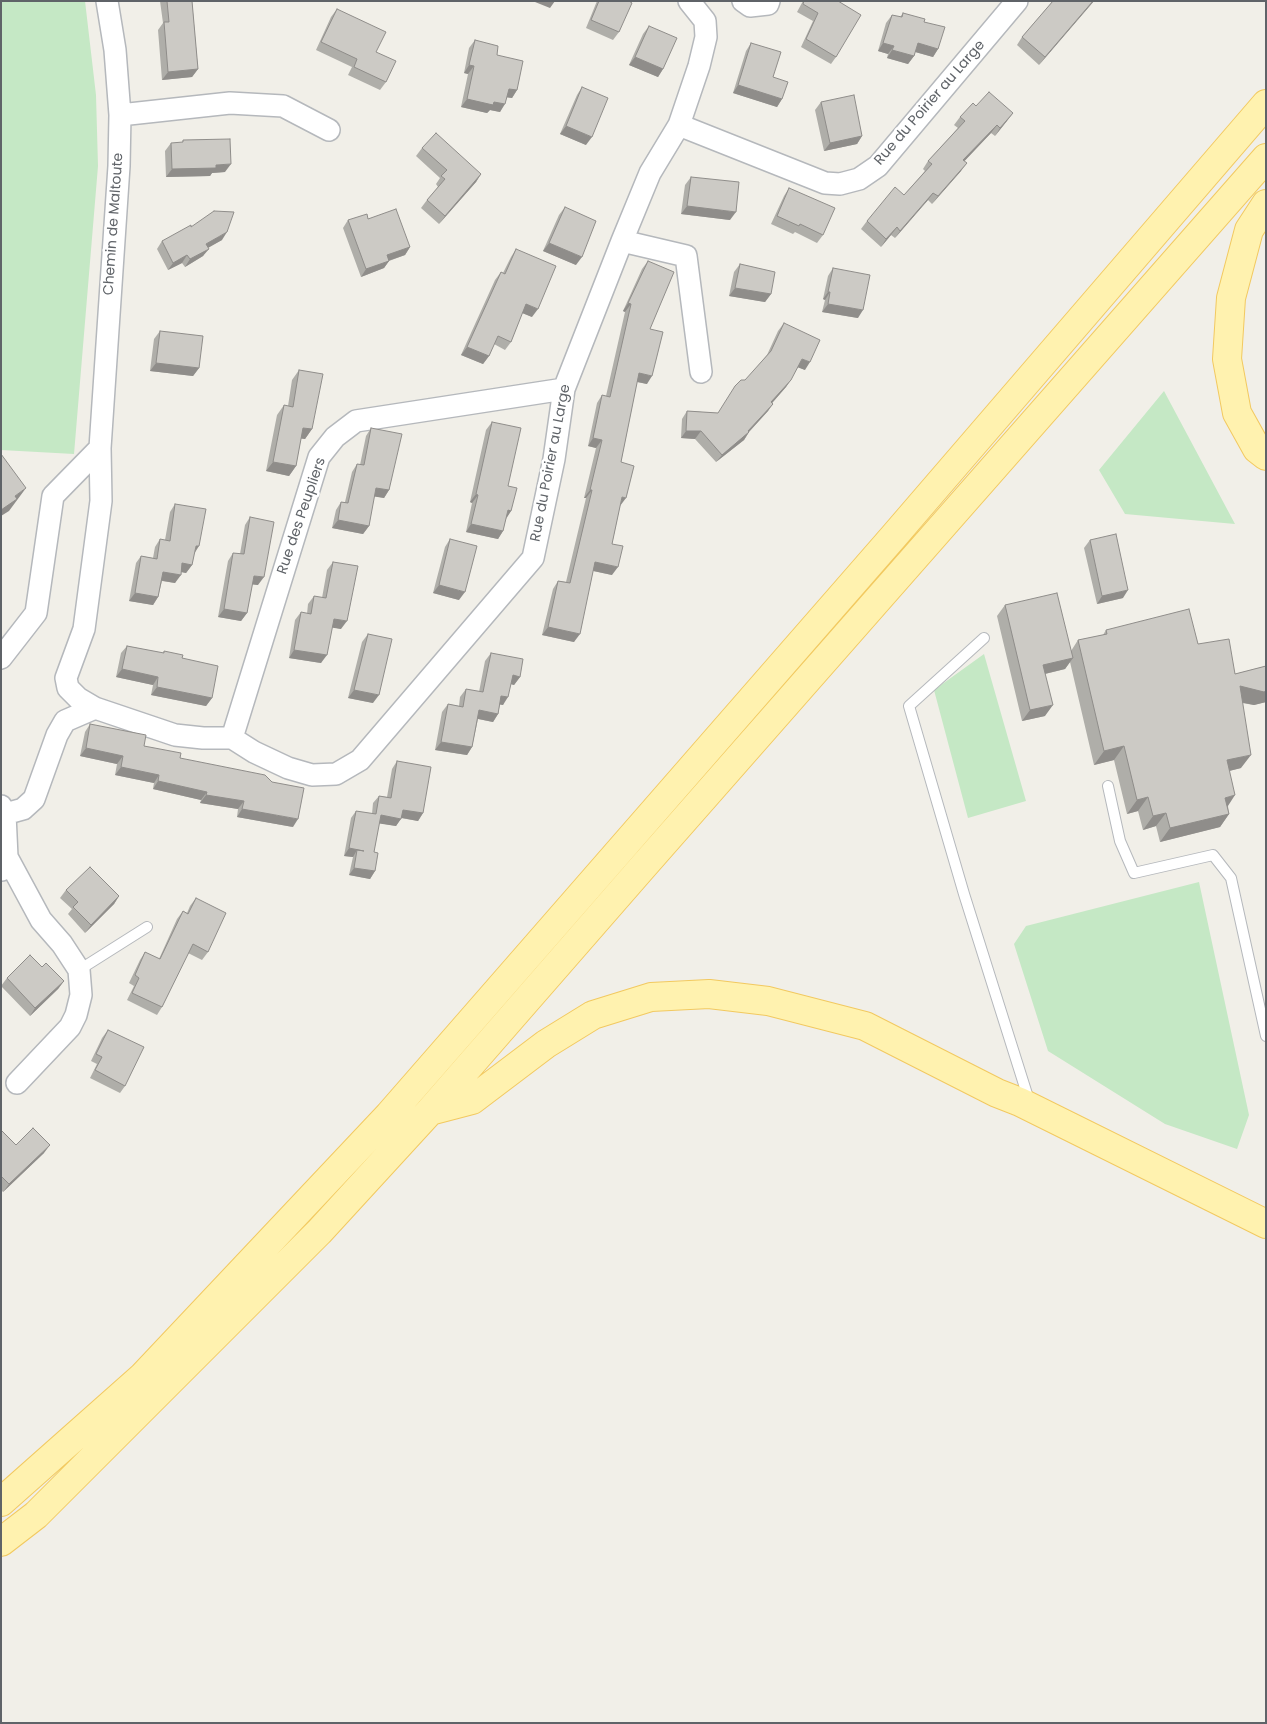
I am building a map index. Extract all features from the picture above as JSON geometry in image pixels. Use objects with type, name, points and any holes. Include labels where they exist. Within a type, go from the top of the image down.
[{"type":"main road","points":[[1,1502],[142,1377],[389,1116],[1266,104]]},
{"type":"main road","points":[[1,1542],[36,1515],[319,1232],[430,1111],[1266,158]]},
{"type":"main road","points":[[1266,204],[1249,230],[1231,298],[1228,359],[1237,413],[1257,449],[1266,456]]},
{"type":"main road","points":[[430,1111],[472,1100],[546,1044],[593,1015],[651,997],[709,994],[768,1001],[865,1026],[997,1093],[1023,1098],[1266,1208]]},
{"type":"main road","points":[[1023,1098],[1266,1224]]},
{"type":"street","name":"Chemin de Maltoute","points":[[94,708],[78,698],[68,688],[66,678],[84,629],[100,501],[100,448],[119,166],[120,115],[115,50],[107,1]]},
{"type":"street","points":[[679,125],[699,66],[706,37],[705,21],[689,1]]},
{"type":"street","points":[[744,1],[750,6],[768,4],[769,1]]},
{"type":"street","name":"Rue du Poirier au Large","points":[[232,738],[254,752],[288,768],[312,775],[336,774],[360,760],[533,558],[554,459],[564,389],[650,173],[679,125],[825,182],[840,184],[859,179],[878,166],[1017,1]]},
{"type":"street","points":[[120,115],[230,103],[283,106],[329,130]]},
{"type":"street","points":[[622,241],[686,256],[701,372]]},
{"type":"street","name":"Rue des Peupliers","points":[[232,738],[319,457],[335,437],[356,422],[564,389]]},
{"type":"street","points":[[1,658],[36,613],[53,496],[100,448]]},
{"type":"street","points":[[17,1083],[70,1027],[76,1015],[81,995],[79,970],[62,944],[41,920],[4,865],[3,810],[23,808],[34,799],[57,735],[65,721],[94,708],[175,735],[203,738],[232,738]]},
{"type":"lane","points":[[984,638],[909,706],[1023,1098]]},
{"type":"lane","points":[[1108,786],[1120,841],[1134,873],[1213,856],[1231,878],[1266,1036]]},
{"type":"lane","points":[[79,970],[147,927]]},
{"type":"green space","points":[[1,1],[85,1],[96,95],[98,166],[74,454],[1,450]]},
{"type":"green space","points":[[1164,391],[1235,524],[1125,514],[1099,470]]},
{"type":"green space","points":[[984,654],[1026,801],[968,818],[934,690]]},
{"type":"green space","points":[[1199,882],[1249,1115],[1237,1149],[1165,1124],[1048,1051],[1014,944],[1026,926]]},
{"type":"building","points":[[167,1],[192,1],[198,69],[168,72],[164,22],[169,22]]},
{"type":"building","points":[[599,1],[629,1],[632,3],[619,32],[591,20]]},
{"type":"building","points":[[804,1],[838,1],[861,15],[836,57],[806,39],[818,13],[803,4]]},
{"type":"building","points":[[1053,1],[1093,1],[1045,57],[1022,37]]},
{"type":"building","points":[[337,9],[386,32],[376,52],[396,61],[386,82],[354,67],[357,59],[321,42]]},
{"type":"building","points":[[903,13],[925,19],[924,22],[945,27],[938,49],[918,43],[914,56],[892,50],[894,46],[883,43],[892,15],[902,17]]},
{"type":"building","points":[[649,26],[677,38],[663,69],[635,57]]},
{"type":"building","points":[[475,40],[498,46],[497,55],[523,61],[517,90],[509,89],[505,104],[494,102],[493,105],[467,99],[474,66],[469,65]]},
{"type":"building","points":[[751,43],[781,52],[773,77],[788,82],[782,99],[738,85]]},
{"type":"building","points":[[582,87],[608,98],[592,137],[566,126]]},
{"type":"building","points":[[989,92],[1013,113],[1000,128],[997,125],[963,160],[967,163],[938,196],[933,193],[900,231],[897,227],[886,239],[867,221],[895,187],[904,195],[932,164],[928,161],[965,121],[960,117],[973,103],[976,106]]},
{"type":"building","points":[[854,95],[862,136],[830,143],[821,102]]},
{"type":"building","points":[[436,133],[481,174],[445,216],[427,200],[445,179],[441,176],[447,170],[422,148]]},
{"type":"building","points":[[230,139],[231,164],[216,165],[216,168],[172,169],[171,143],[183,142],[183,140]]},
{"type":"building","points":[[691,177],[739,182],[736,212],[687,206]]},
{"type":"building","points":[[789,188],[835,208],[823,235],[777,216]]},
{"type":"building","points":[[565,207],[596,221],[582,257],[549,243]]},
{"type":"building","points":[[396,209],[410,247],[387,255],[389,261],[366,269],[348,220],[367,214],[368,219]]},
{"type":"building","points":[[214,211],[234,212],[227,232],[206,244],[209,249],[190,259],[187,255],[173,263],[162,241],[191,225],[191,227]]},
{"type":"building","points":[[516,249],[556,266],[538,309],[526,304],[511,342],[498,336],[489,356],[467,347],[501,272],[505,274]]},
{"type":"building","points":[[648,261],[674,272],[650,329],[663,332],[652,376],[639,373],[621,462],[634,466],[626,498],[622,497],[612,544],[623,546],[618,567],[595,562],[580,634],[548,627],[558,581],[570,583],[602,440],[593,438],[602,395],[610,397],[631,304],[628,303]]},
{"type":"building","points":[[740,264],[775,272],[771,294],[735,288]]},
{"type":"building","points":[[833,268],[870,275],[863,310],[828,304],[830,292],[828,292]]},
{"type":"building","points":[[784,323],[820,340],[810,362],[802,359],[791,380],[771,402],[773,404],[749,432],[722,455],[701,431],[686,431],[687,411],[718,413],[735,386],[741,380],[745,380],[771,351]]},
{"type":"building","points":[[160,331],[203,336],[199,368],[156,363]]},
{"type":"building","points":[[299,370],[323,374],[312,429],[303,428],[296,466],[273,462],[284,405],[293,407]]},
{"type":"building","points":[[492,422],[521,428],[508,486],[517,488],[511,511],[508,510],[503,531],[471,524]]},
{"type":"building","points":[[371,428],[402,434],[389,490],[376,488],[369,526],[338,520],[341,502],[348,503],[357,464],[364,465]]},
{"type":"building","points":[[1,454],[26,488],[15,496],[17,499],[1,510]]},
{"type":"building","points":[[175,504],[206,509],[199,546],[196,546],[192,565],[182,563],[181,575],[163,572],[158,597],[135,593],[141,556],[157,559],[160,539],[170,541]]},
{"type":"building","points":[[250,517],[274,522],[264,577],[254,576],[247,613],[224,609],[233,553],[244,554]]},
{"type":"building","points":[[1116,534],[1128,590],[1102,596],[1090,540]]},
{"type":"building","points":[[450,539],[477,546],[465,592],[439,585]]},
{"type":"building","points":[[333,562],[358,566],[347,621],[334,619],[327,655],[294,650],[301,612],[311,614],[314,596],[326,598]]},
{"type":"building","points":[[1057,593],[1073,658],[1043,665],[1053,705],[1030,710],[1005,605]]},
{"type":"building","points":[[1189,609],[1198,644],[1229,639],[1235,674],[1266,666],[1266,691],[1240,686],[1251,755],[1227,760],[1235,795],[1225,798],[1229,814],[1170,828],[1166,813],[1153,816],[1148,797],[1137,800],[1124,746],[1104,751],[1078,640],[1107,634],[1106,630]]},
{"type":"building","points":[[368,634],[392,639],[379,695],[354,690]]},
{"type":"building","points":[[127,646],[183,655],[182,658],[218,666],[212,698],[157,687],[158,677],[122,669]]},
{"type":"building","points":[[491,653],[523,659],[520,677],[513,675],[508,697],[501,696],[498,714],[479,710],[472,747],[441,742],[448,704],[463,707],[466,689],[483,692]]},
{"type":"building","points":[[90,724],[146,735],[144,746],[181,753],[180,758],[265,775],[272,782],[304,788],[298,819],[242,809],[244,801],[206,795],[207,792],[158,781],[159,775],[121,767],[123,756],[86,748]]},
{"type":"building","points":[[397,761],[431,767],[423,813],[403,810],[401,819],[381,815],[374,852],[378,853],[375,871],[354,868],[357,850],[364,851],[349,848],[356,811],[376,814],[379,796],[391,798]]},
{"type":"building","points":[[90,867],[119,896],[91,925],[73,907],[78,902],[66,890]]},
{"type":"building","points":[[196,898],[226,913],[208,952],[193,944],[162,1007],[132,993],[139,978],[135,975],[145,952],[160,959],[183,911],[188,914]]},
{"type":"building","points":[[30,955],[42,967],[46,963],[64,981],[35,1008],[7,978]]},
{"type":"building","points":[[108,1030],[144,1047],[125,1086],[95,1070],[102,1057],[96,1054]]},
{"type":"building","points":[[33,1128],[50,1145],[9,1184],[1,1176],[1,1130],[16,1145]]}]
